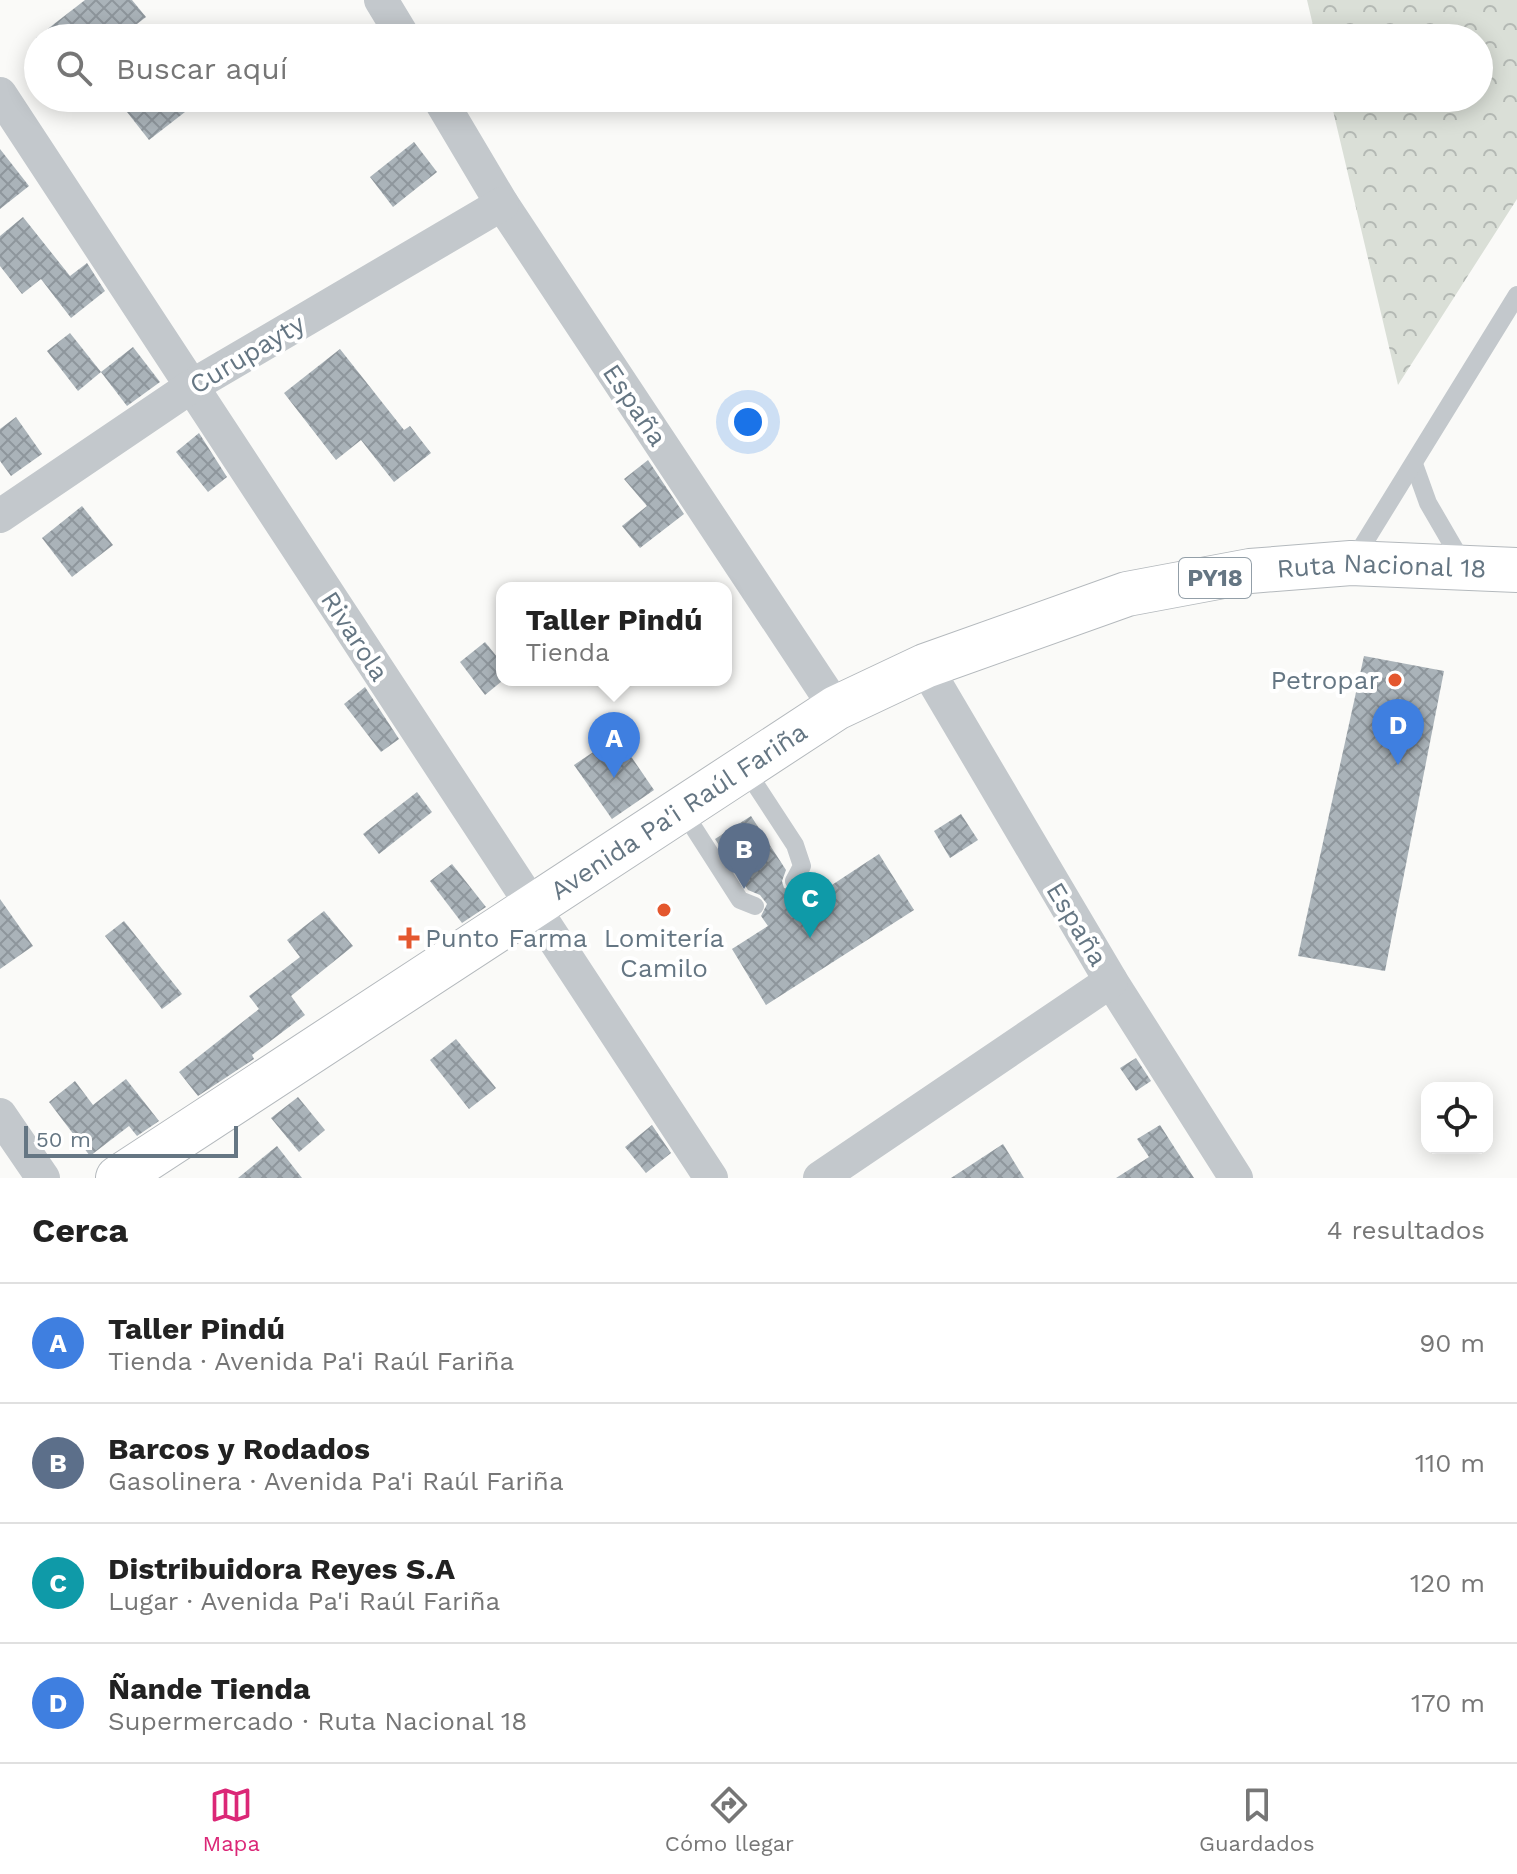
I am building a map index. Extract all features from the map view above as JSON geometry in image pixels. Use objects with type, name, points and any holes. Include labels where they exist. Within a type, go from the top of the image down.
[{"type":"highway","name":"Ruta Nacional 18","points":[[925,666],[1127,594],[1250,571],[1351,563],[1464,565],[1517,570]]},
{"type":"highway","name":"Avenida Pa'i Raúl Fariña","points":[[118,1178],[530,905],[836,708],[925,666]]},
{"type":"street","points":[[381,0],[396,24]]},
{"type":"street","name":"Rivarola","points":[[0,94],[711,1178]]},
{"type":"street","name":"España","points":[[447,112],[502,204],[836,708]]},
{"type":"street","name":"Curupayty","points":[[0,516],[192,386],[502,204]]},
{"type":"street","name":"España","points":[[925,666],[1111,981],[1236,1178]]},
{"type":"street","points":[[820,1178],[1111,981]]},
{"type":"street","points":[[0,1115],[43,1178]]},
{"type":"lane","points":[[1351,563],[1517,295]]},
{"type":"lane","points":[[1414,464],[1428,503],[1464,565]]},
{"type":"lane","points":[[744,767],[795,845],[802,866],[794,881]]},
{"type":"lane","points":[[681,808],[740,900],[755,906]]},
{"type":"green space","points":[[1307,0],[1517,0],[1517,199],[1398,385],[1333,112],[1493,112],[1493,24],[1313,24]]},
{"type":"building","points":[[85,0],[132,0],[146,17],[137,24],[54,24]]},
{"type":"building","points":[[127,112],[185,112],[149,140]]},
{"type":"building","points":[[414,142],[437,172],[393,207],[370,177]]},
{"type":"building","points":[[0,149],[29,186],[0,209]]},
{"type":"building","points":[[23,217],[70,276],[87,263],[105,291],[71,318],[41,279],[22,294],[0,266],[0,236]]},
{"type":"building","points":[[70,333],[101,372],[78,391],[47,351]]},
{"type":"building","points":[[133,347],[160,382],[127,406],[101,372]]},
{"type":"building","points":[[340,349],[404,430],[410,426],[431,453],[394,482],[361,440],[336,460],[284,393]]},
{"type":"building","points":[[16,417],[42,454],[11,476],[0,461],[0,429]]},
{"type":"building","points":[[199,433],[227,477],[208,492],[176,452]]},
{"type":"building","points":[[648,460],[684,514],[640,548],[622,526],[647,506],[624,479]]},
{"type":"building","points":[[82,506],[113,545],[72,577],[42,538]]},
{"type":"building","points":[[485,642],[496,656],[496,686],[485,695],[460,662]]},
{"type":"building","points":[[1364,656],[1444,671],[1385,971],[1298,956]]},
{"type":"building","points":[[365,687],[399,739],[381,752],[344,704]]},
{"type":"building","points":[[617,736],[654,790],[612,819],[574,765]]},
{"type":"building","points":[[417,792],[432,812],[379,854],[363,834]]},
{"type":"building","points":[[961,814],[978,840],[950,858],[934,831]]},
{"type":"building","points":[[751,816],[786,870],[782,881],[784,888],[800,891],[806,902],[879,854],[914,910],[766,1005],[732,949],[768,926],[761,916],[767,904],[760,895],[748,890],[715,839]]},
{"type":"building","points":[[452,864],[486,907],[462,923],[430,881]]},
{"type":"building","points":[[0,899],[33,946],[0,969]]},
{"type":"building","points":[[324,911],[353,946],[291,996],[305,1015],[252,1055],[254,1059],[198,1096],[179,1072],[259,1009],[249,996],[300,957],[287,940]]},
{"type":"building","points":[[124,921],[182,994],[162,1009],[105,936]]},
{"type":"building","points":[[456,1039],[496,1088],[469,1109],[430,1060]]},
{"type":"building","points":[[1136,1058],[1151,1081],[1136,1091],[1120,1068]]},
{"type":"building","points":[[126,1079],[159,1121],[137,1136],[129,1126],[90,1156],[49,1102],[75,1081],[93,1105]]},
{"type":"building","points":[[298,1097],[325,1130],[299,1152],[271,1118]]},
{"type":"building","points":[[652,1125],[671,1153],[646,1173],[625,1147]]},
{"type":"building","points":[[1160,1125],[1194,1178],[1116,1178],[1149,1157],[1137,1139]]},
{"type":"building","points":[[1003,1144],[1024,1178],[951,1178]]},
{"type":"building","points":[[277,1146],[302,1178],[238,1178]]},
{"type":"place","name":"Petropar","points":[[1395,680]]},
{"type":"place","name":"Ñande Tienda","points":[[1398,765]]},
{"type":"place","name":"Taller Pindú","points":[[614,778]]},
{"type":"place","name":"Barcos y Rodados","points":[[744,889]]},
{"type":"place","name":"Lomitería Camilo","points":[[664,910]]},
{"type":"place","name":"Punto Farma","points":[[409,938]]},
{"type":"place","name":"Distribuidora Reyes S.A","points":[[810,938]]}]
